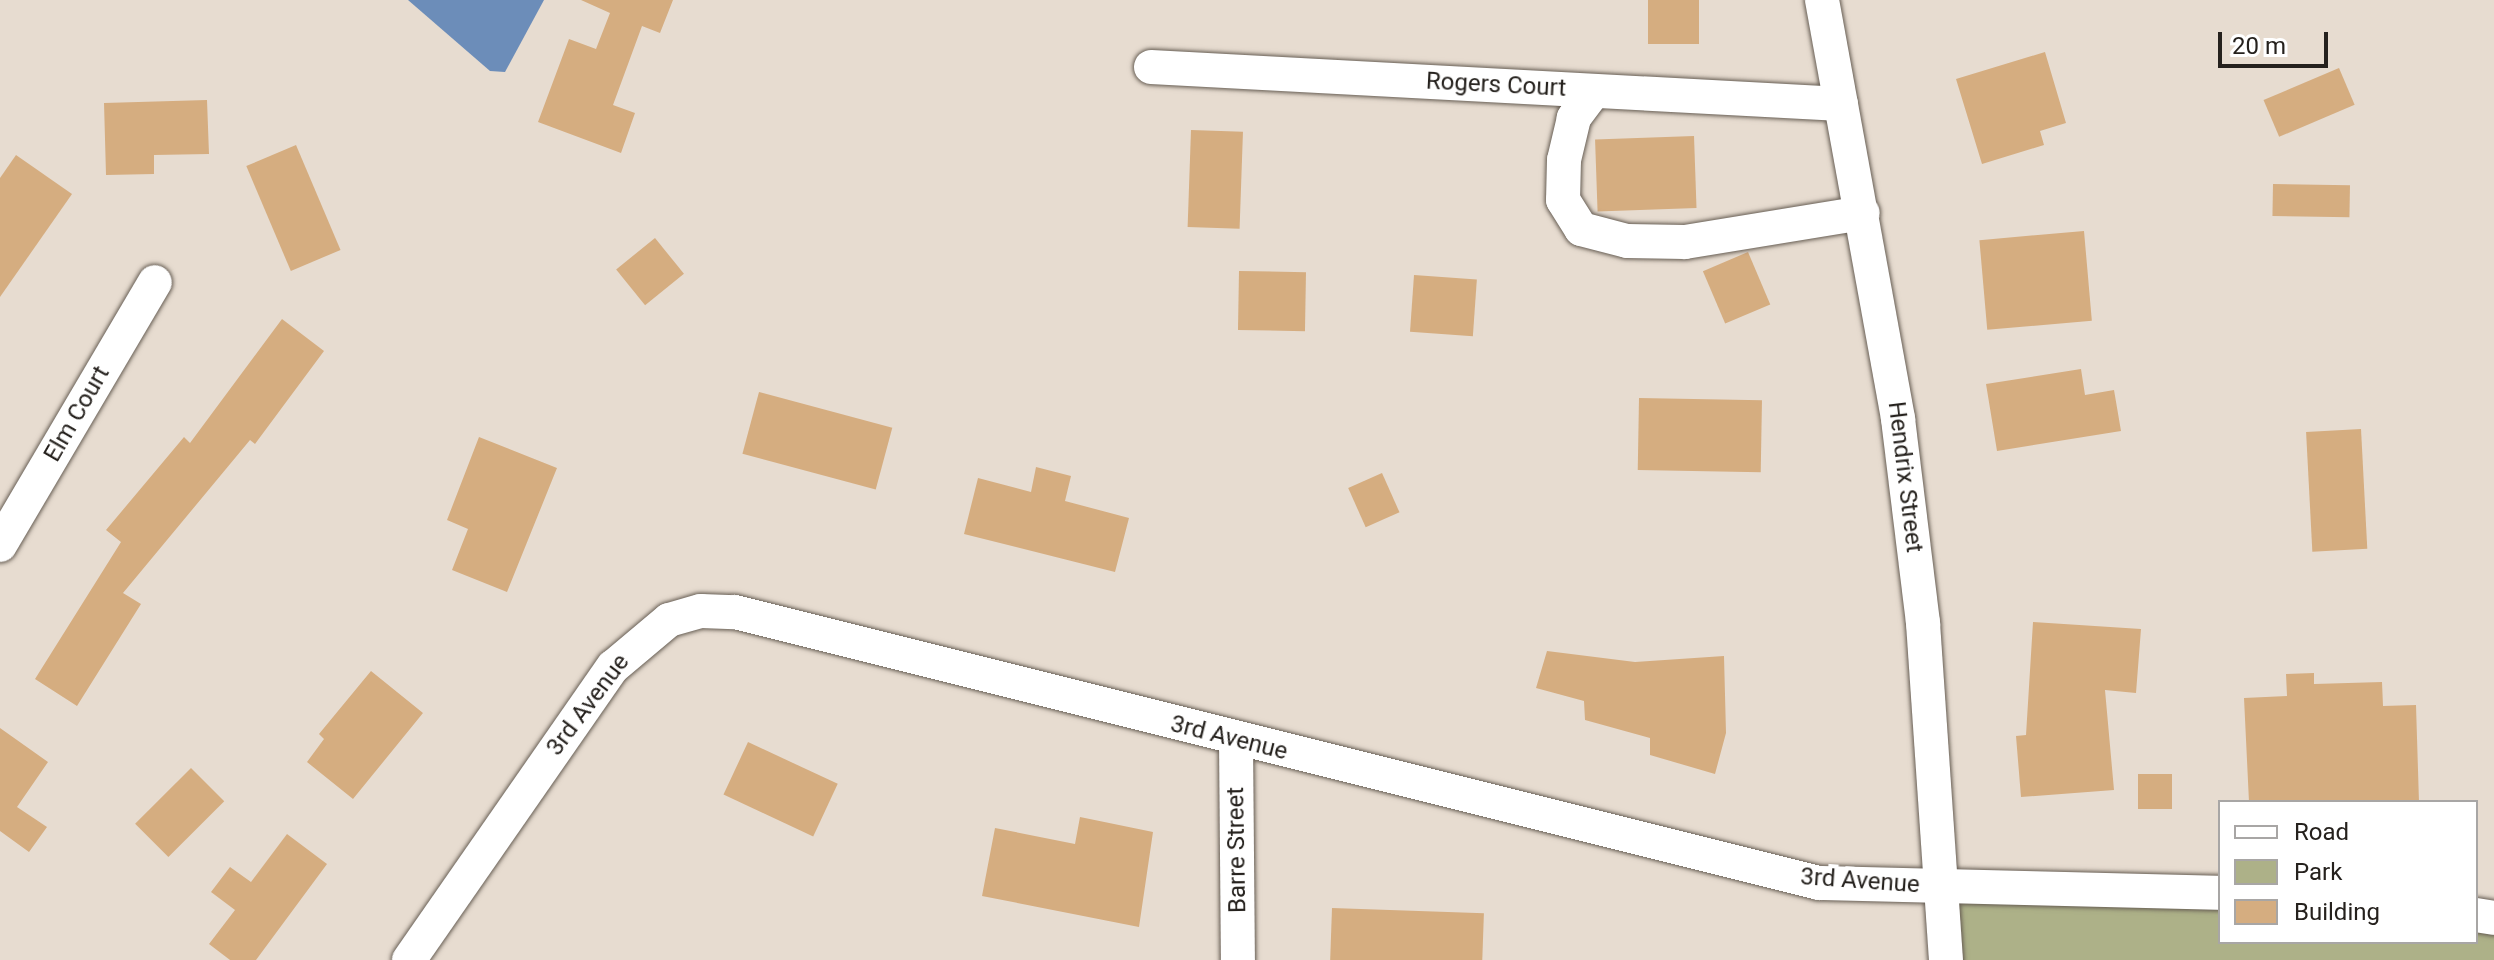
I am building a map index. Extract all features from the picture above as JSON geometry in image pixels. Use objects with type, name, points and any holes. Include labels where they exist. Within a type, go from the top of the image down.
[{"type":"street","name":"Hendrix Street","points":[[1822,0],[1898,419],[1923,623],[1944,886],[1946,960]]},
{"type":"street","name":"Rogers Court","points":[[1151,67],[1841,104]]},
{"type":"street","points":[[1594,91],[1574,118],[1564,160],[1563,200],[1581,229],[1627,241],[1685,242],[1863,213]]},
{"type":"street","name":"Elm Court","points":[[0,545],[155,282]]},
{"type":"street","name":"3rd Avenue","points":[[409,960],[613,667],[669,620],[701,611],[735,612],[1236,740],[1819,883],[2218,893]]},
{"type":"street","name":"Barre Street","points":[[1236,740],[1238,960]]},
{"type":"green space","points":[[1944,886],[2218,893],[2218,944],[2478,944],[2478,915],[2494,918],[2494,960],[1946,960]]},
{"type":"water","points":[[408,0],[544,0],[505,72],[490,71]]},
{"type":"building","points":[[581,0],[673,0],[660,33],[642,26],[613,105],[635,113],[621,153],[538,122],[569,39],[596,49],[610,13]]},
{"type":"building","points":[[1648,0],[1699,0],[1699,44],[1648,44]]},
{"type":"building","points":[[2045,52],[2066,123],[2040,131],[2044,145],[1982,164],[1956,79]]},
{"type":"building","points":[[2339,68],[2355,105],[2279,137],[2264,100]]},
{"type":"building","points":[[207,100],[209,154],[154,155],[154,174],[106,175],[104,103]]},
{"type":"building","points":[[1191,130],[1243,132],[1240,229],[1188,227]]},
{"type":"building","points":[[1694,136],[1697,208],[1598,211],[1595,139]]},
{"type":"building","points":[[296,145],[341,250],[291,271],[246,166]]},
{"type":"building","points":[[16,155],[72,194],[0,297],[0,178]]},
{"type":"building","points":[[2273,184],[2350,185],[2349,217],[2272,216]]},
{"type":"building","points":[[2084,231],[2092,321],[1987,330],[1979,240]]},
{"type":"building","points":[[655,238],[684,274],[645,305],[616,269]]},
{"type":"building","points":[[1748,252],[1770,304],[1725,324],[1703,271]]},
{"type":"building","points":[[1239,271],[1306,272],[1305,331],[1238,330]]},
{"type":"building","points":[[1414,275],[1477,279],[1473,336],[1410,332]]},
{"type":"building","points":[[282,319],[324,351],[255,444],[250,440],[123,593],[141,604],[77,706],[35,679],[121,542],[106,530],[184,437],[190,443]]},
{"type":"building","points":[[2081,369],[2085,395],[2114,390],[2121,431],[1997,451],[1986,384]]},
{"type":"building","points":[[759,392],[892,428],[876,490],[742,454]]},
{"type":"building","points":[[1639,398],[1762,400],[1761,472],[1638,470]]},
{"type":"building","points":[[2361,429],[2367,549],[2312,552],[2306,432]]},
{"type":"building","points":[[479,437],[557,468],[507,592],[452,570],[468,529],[447,520]]},
{"type":"building","points":[[1036,467],[1071,476],[1065,501],[1129,518],[1115,572],[964,534],[978,478],[1031,492]]},
{"type":"building","points":[[1382,473],[1399,512],[1366,527],[1348,488]]},
{"type":"building","points":[[2033,622],[2141,629],[2136,693],[2105,690],[2114,790],[2021,797],[2016,736],[2026,735]]},
{"type":"building","points":[[1547,651],[1635,662],[1724,656],[1726,733],[1715,774],[1650,755],[1650,738],[1585,720],[1584,701],[1536,688]]},
{"type":"building","points":[[371,671],[423,713],[353,799],[307,762],[324,739],[319,734]]},
{"type":"building","points":[[2314,673],[2314,684],[2382,682],[2383,706],[2416,705],[2419,800],[2249,800],[2244,698],[2287,696],[2286,674]]},
{"type":"building","points":[[0,728],[48,762],[17,807],[47,827],[29,852],[0,831]]},
{"type":"building","points":[[748,742],[838,784],[813,836],[723,795]]},
{"type":"building","points":[[191,768],[224,801],[168,857],[135,824]]},
{"type":"building","points":[[2138,774],[2172,774],[2172,809],[2138,809]]},
{"type":"building","points":[[1080,817],[1153,832],[1139,927],[982,896],[995,828],[1075,844]]},
{"type":"building","points":[[287,834],[327,864],[256,960],[230,960],[209,944],[235,910],[211,892],[230,867],[251,882]]},
{"type":"building","points":[[1332,908],[1484,913],[1482,960],[1330,960]]}]
